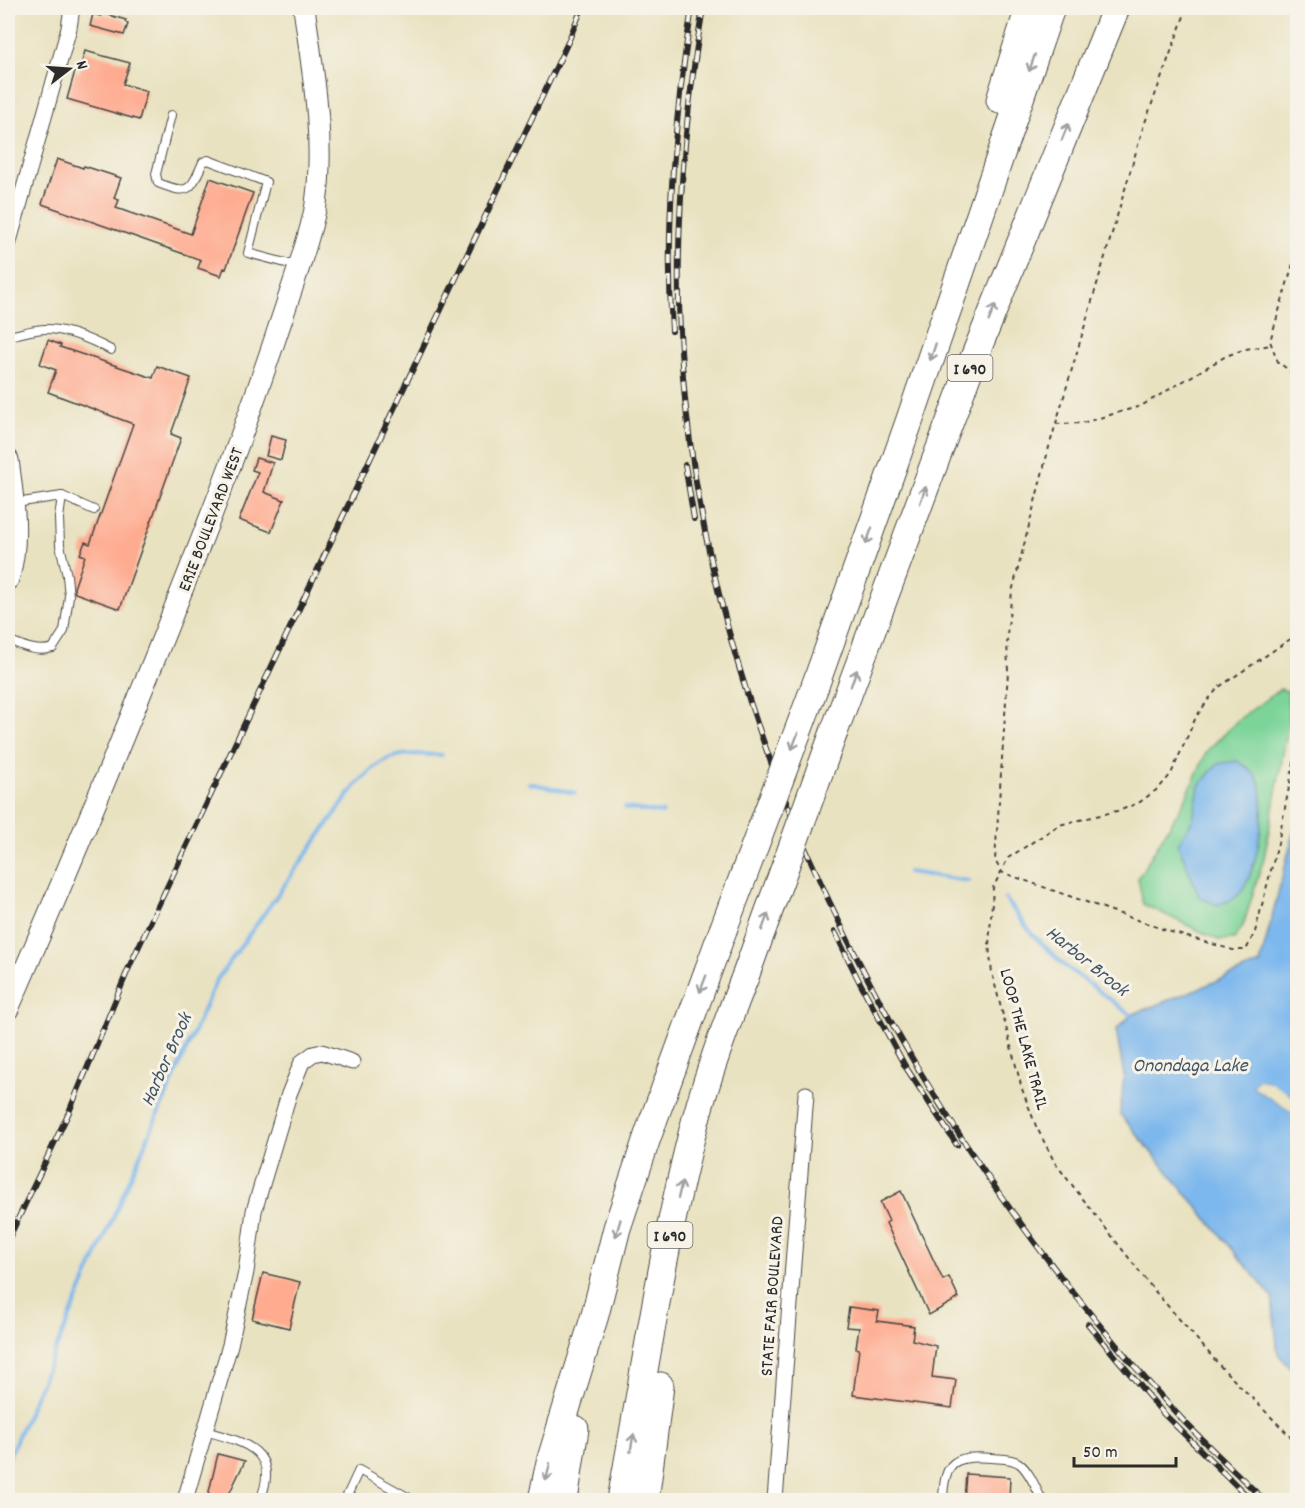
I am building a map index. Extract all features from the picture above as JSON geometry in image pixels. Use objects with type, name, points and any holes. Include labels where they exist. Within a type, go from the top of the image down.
[{"type":"highway","points":[[972,236],[1001,99],[1029,8]]},
{"type":"highway","name":"I 690","points":[[564,1500],[596,1315],[617,1228],[723,930],[815,686],[909,425],[1051,8]]},
{"type":"highway","name":"I 690","points":[[621,1500],[672,1226],[697,1115],[720,1040],[971,365],[1116,8]]},
{"type":"highway","points":[[645,1500],[660,1380],[672,1226]]},
{"type":"highway","points":[[542,1500],[550,1462],[596,1315]]},
{"type":"main road","name":"ERIE BOULEVARD WEST","points":[[8,1009],[168,628],[246,425],[298,267],[316,205],[319,156],[315,89],[304,8]]},
{"type":"main road","points":[[8,460],[13,503],[13,546],[8,579]]},
{"type":"street","points":[[8,245],[69,28],[72,8]]},
{"type":"street","points":[[185,1500],[234,1324],[246,1272],[254,1211],[289,1094],[302,1062],[313,1054],[322,1052],[352,1062]]},
{"type":"street","name":"STATE FAIR BOULEVARD","points":[[775,1500],[806,1094]]},
{"type":"lane","points":[[171,115],[156,174],[158,183],[176,190],[187,190],[193,185],[202,162],[208,160],[266,182],[248,253],[298,267]]},
{"type":"lane","points":[[8,336],[45,329],[55,330],[96,342],[111,350]]},
{"type":"lane","points":[[13,503],[62,496],[94,510]]},
{"type":"lane","points":[[8,639],[27,648],[44,651],[53,648],[64,631],[69,596],[60,545],[59,518],[62,496]]},
{"type":"lane","points":[[205,1431],[238,1440],[258,1453],[264,1460],[267,1474],[260,1500]]},
{"type":"lane","points":[[943,1500],[945,1475],[950,1464],[960,1458],[971,1456],[1014,1460],[1020,1464],[1042,1500]]},
{"type":"lane","points":[[357,1500],[346,1498],[359,1470],[413,1500]]},
{"type":"path","points":[[1187,8],[1143,128],[1056,424],[1012,592],[1007,634],[1008,672],[995,860],[1001,872],[1171,932],[1233,950],[1246,950],[1255,932],[1278,843],[1298,742]]},
{"type":"path","points":[[1298,247],[1270,341],[1278,362],[1298,377]]},
{"type":"path","points":[[1056,424],[1082,423],[1141,406],[1226,356],[1246,349],[1272,345]]},
{"type":"path","name":"LOOP THE LAKE TRAIL","points":[[1298,634],[1219,687],[1196,717],[1171,774],[1160,788],[1140,802],[1121,810],[1059,825],[1008,858],[993,888],[989,946],[992,973],[1022,1089],[1036,1126],[1055,1162],[1153,1289],[1222,1368],[1298,1444]]},
{"type":"green space","points":[[1280,689],[1288,691],[1288,727],[1264,858],[1243,926],[1234,939],[1218,940],[1143,904],[1138,878],[1184,802],[1207,751],[1238,720]],"holes":[[[1260,786],[1262,816],[1255,855],[1246,882],[1188,864],[1179,844],[1193,819]]]},
{"type":"water","points":[[1237,761],[1252,771],[1260,783],[1261,829],[1254,862],[1243,889],[1235,898],[1218,905],[1200,898],[1178,844],[1193,819],[1199,786],[1217,764]]},
{"type":"water","name":"Onondaga Lake","points":[[1297,819],[1297,1100],[1270,1082],[1258,1080],[1253,1087],[1297,1115],[1297,1375],[1278,1354],[1272,1297],[1120,1114],[1124,1075],[1116,1030],[1131,1015],[1260,964]]},
{"type":"pier","points":[[1258,1080],[1271,1082],[1297,1100],[1297,1103],[1269,1085],[1259,1083],[1257,1086],[1298,1112],[1297,1115],[1253,1087]]},
{"type":"building","points":[[102,13],[126,20],[128,24],[124,35],[90,26],[93,14],[101,16]]},
{"type":"building","points":[[85,51],[130,63],[123,84],[147,91],[139,120],[67,99],[75,71],[79,72]]},
{"type":"building","points":[[57,159],[121,178],[114,198],[119,200],[116,208],[191,234],[210,178],[253,193],[226,269],[224,268],[221,276],[198,268],[201,260],[42,204]]},
{"type":"building","points":[[48,340],[61,345],[60,347],[153,378],[157,366],[191,378],[171,434],[181,438],[120,609],[75,593],[74,588],[85,556],[80,554],[85,542],[90,544],[133,424],[48,392],[56,370],[40,364]]},
{"type":"building","points":[[271,436],[286,440],[281,460],[266,456]]},
{"type":"building","points":[[256,458],[273,463],[264,492],[284,500],[271,532],[239,520],[258,472],[252,470]]},
{"type":"building","points":[[901,1191],[943,1280],[949,1277],[959,1298],[929,1315],[886,1223],[889,1221],[880,1202]]},
{"type":"building","points":[[263,1273],[300,1282],[289,1328],[252,1319]]},
{"type":"building","points":[[849,1307],[879,1311],[877,1321],[914,1326],[912,1340],[936,1346],[932,1377],[956,1380],[952,1408],[853,1395],[859,1349],[856,1348],[859,1328],[846,1327]]},
{"type":"building","points":[[218,1454],[245,1461],[226,1500],[207,1500]]},
{"type":"building","points":[[966,1474],[1010,1477],[1009,1500],[964,1500]]},
{"type":"waterway","name":"Harbor Brook","points":[[8,1459],[216,981],[353,789],[364,777],[383,761],[392,757],[413,754],[442,755]]},
{"type":"waterway","name":"Harbor Brook","points":[[529,783],[575,793]]},
{"type":"waterway","name":"Harbor Brook","points":[[625,808],[663,813]]},
{"type":"waterway","name":"Harbor Brook","points":[[908,872],[969,881]]},
{"type":"waterway","name":"Harbor Brook","points":[[1005,898],[1032,934],[1065,966],[1131,1015]]},
{"type":"railway","points":[[8,1240],[69,1112],[130,965],[568,42],[582,8]]},
{"type":"railway","points":[[672,331],[670,250],[673,169],[676,128],[692,8]]},
{"type":"railway","points":[[703,8],[685,141],[679,231],[679,320],[682,365],[697,491],[724,615],[762,737],[809,856],[864,972],[927,1083],[997,1190],[1072,1291],[1132,1364],[1193,1430],[1264,1500]]},
{"type":"railway","points":[[685,465],[694,519]]},
{"type":"railway","points":[[835,932],[905,1066],[957,1145]]},
{"type":"railway","points":[[1088,1324],[1163,1413],[1251,1500]]}]
